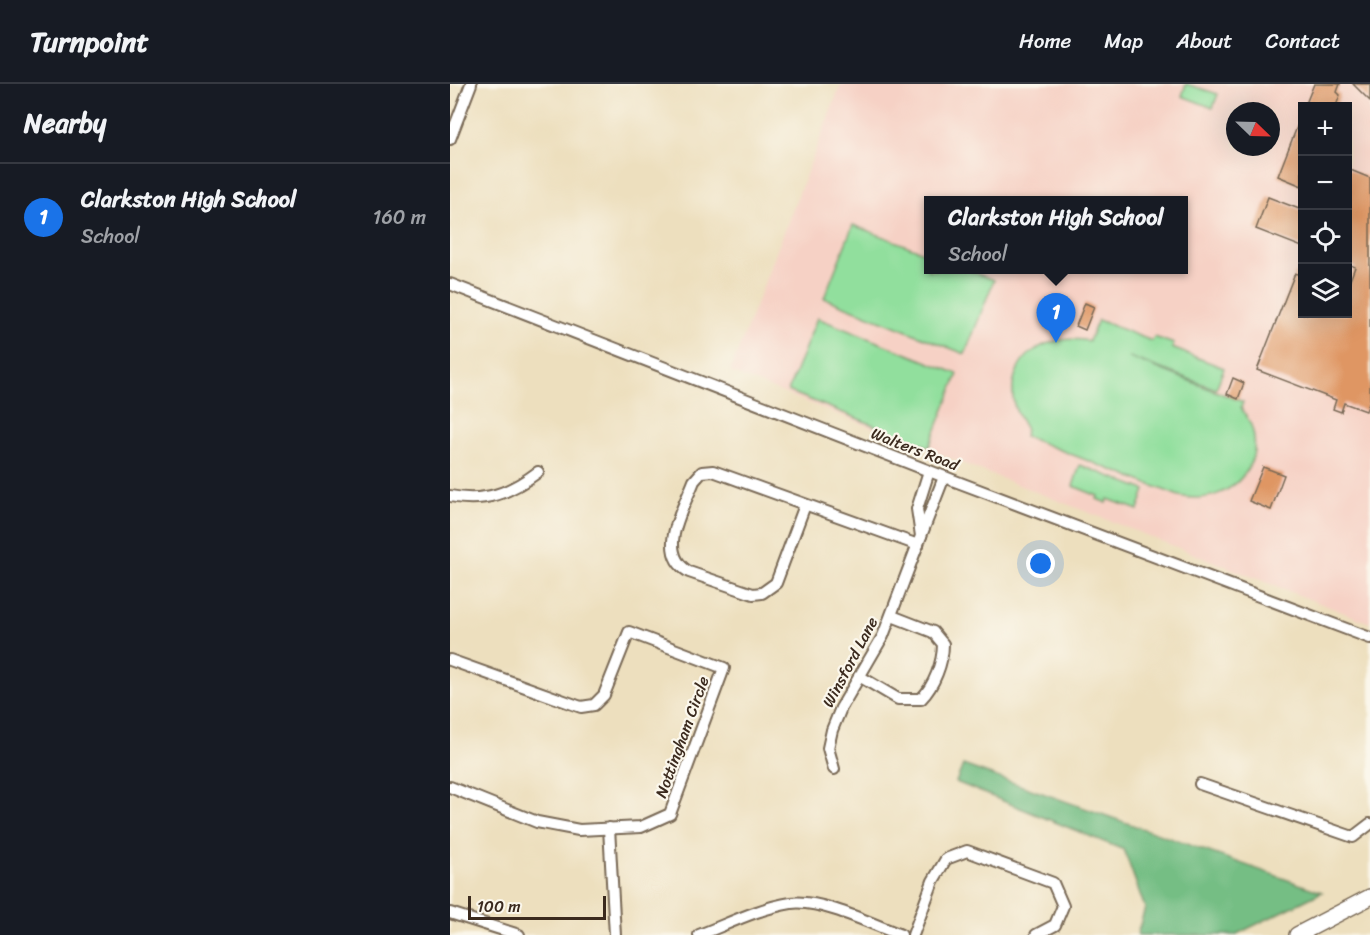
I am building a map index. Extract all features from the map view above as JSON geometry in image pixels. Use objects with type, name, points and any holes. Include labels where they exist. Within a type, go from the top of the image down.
[{"type":"highway","points":[[1297,935],[1370,897]]},
{"type":"street","points":[[451,134],[471,84]]},
{"type":"street","name":"Walters Road","points":[[450,284],[944,477],[1370,638]]},
{"type":"street","points":[[806,505],[776,583],[762,593],[753,594],[688,572],[680,567],[673,557],[670,544],[694,481],[702,472],[713,471],[806,505],[919,541]]},
{"type":"street","name":"Winsford Lane","points":[[919,541],[917,509],[929,471]]},
{"type":"street","points":[[450,496],[470,500],[498,495],[519,486],[538,472]]},
{"type":"street","name":"Winsford Lane","points":[[834,769],[828,748],[832,730],[891,616],[944,477]]},
{"type":"street","points":[[860,676],[898,699],[921,699],[930,690],[944,654],[944,644],[933,632],[891,616]]},
{"type":"street","name":"Nottingham Circle","points":[[450,660],[581,707],[594,705],[604,695],[629,632],[724,668],[670,814],[641,827],[579,830],[537,822],[450,787]]},
{"type":"street","points":[[1200,784],[1353,837],[1370,824]]},
{"type":"street","points":[[609,828],[615,935]]},
{"type":"street","points":[[913,935],[933,881],[946,859],[967,851],[1053,883],[1063,906],[1055,925],[1036,935]]},
{"type":"street","points":[[699,935],[757,913],[792,903],[822,906],[901,935]]},
{"type":"street","points":[[450,913],[519,935]]},
{"type":"shaded area","points":[[841,84],[1370,84],[1370,623],[730,372]]},
{"type":"green space","points":[[1186,84],[1218,94],[1213,108],[1182,96]]},
{"type":"green space","points":[[853,225],[924,252],[924,274],[978,274],[994,280],[965,354],[824,298]]},
{"type":"green space","points":[[817,318],[958,374],[929,447],[788,391]]},
{"type":"green space","points":[[1098,320],[1152,341],[1154,337],[1174,344],[1172,348],[1224,368],[1216,389],[1129,357],[1243,402],[1241,408],[1251,426],[1255,443],[1252,460],[1244,474],[1232,486],[1217,494],[1199,498],[1179,496],[1024,436],[1026,430],[1015,408],[1013,387],[1016,373],[1023,361],[1045,345],[1059,340],[1089,341]]},
{"type":"green space","points":[[1080,465],[1145,490],[1138,510],[1108,499],[1107,503],[1097,499],[1098,496],[1073,486]]},
{"type":"green space","points":[[963,765],[1322,892],[1235,935],[1137,935],[1145,908],[1124,850],[956,782]]},
{"type":"building","points":[[1314,84],[1340,84],[1337,92],[1340,95],[1337,102],[1307,102]]},
{"type":"building","points":[[1353,84],[1370,84],[1370,101]]},
{"type":"building","points":[[1298,124],[1298,184],[1278,176]]},
{"type":"building","points":[[1352,171],[1370,178],[1370,400],[1366,411],[1344,403],[1341,412],[1333,409],[1336,400],[1257,370],[1295,273],[1298,274],[1298,318],[1352,318],[1352,275],[1355,267],[1352,266]]},
{"type":"building","points":[[1268,197],[1298,208],[1298,245],[1256,229]]},
{"type":"building","points":[[1085,303],[1094,307],[1085,330],[1076,326]]},
{"type":"building","points":[[1233,378],[1244,383],[1238,399],[1227,394]]},
{"type":"building","points":[[1263,467],[1284,475],[1271,510],[1249,501]]},
{"type":"place","name":"Clarkston High School","points":[[1056,343]]}]
